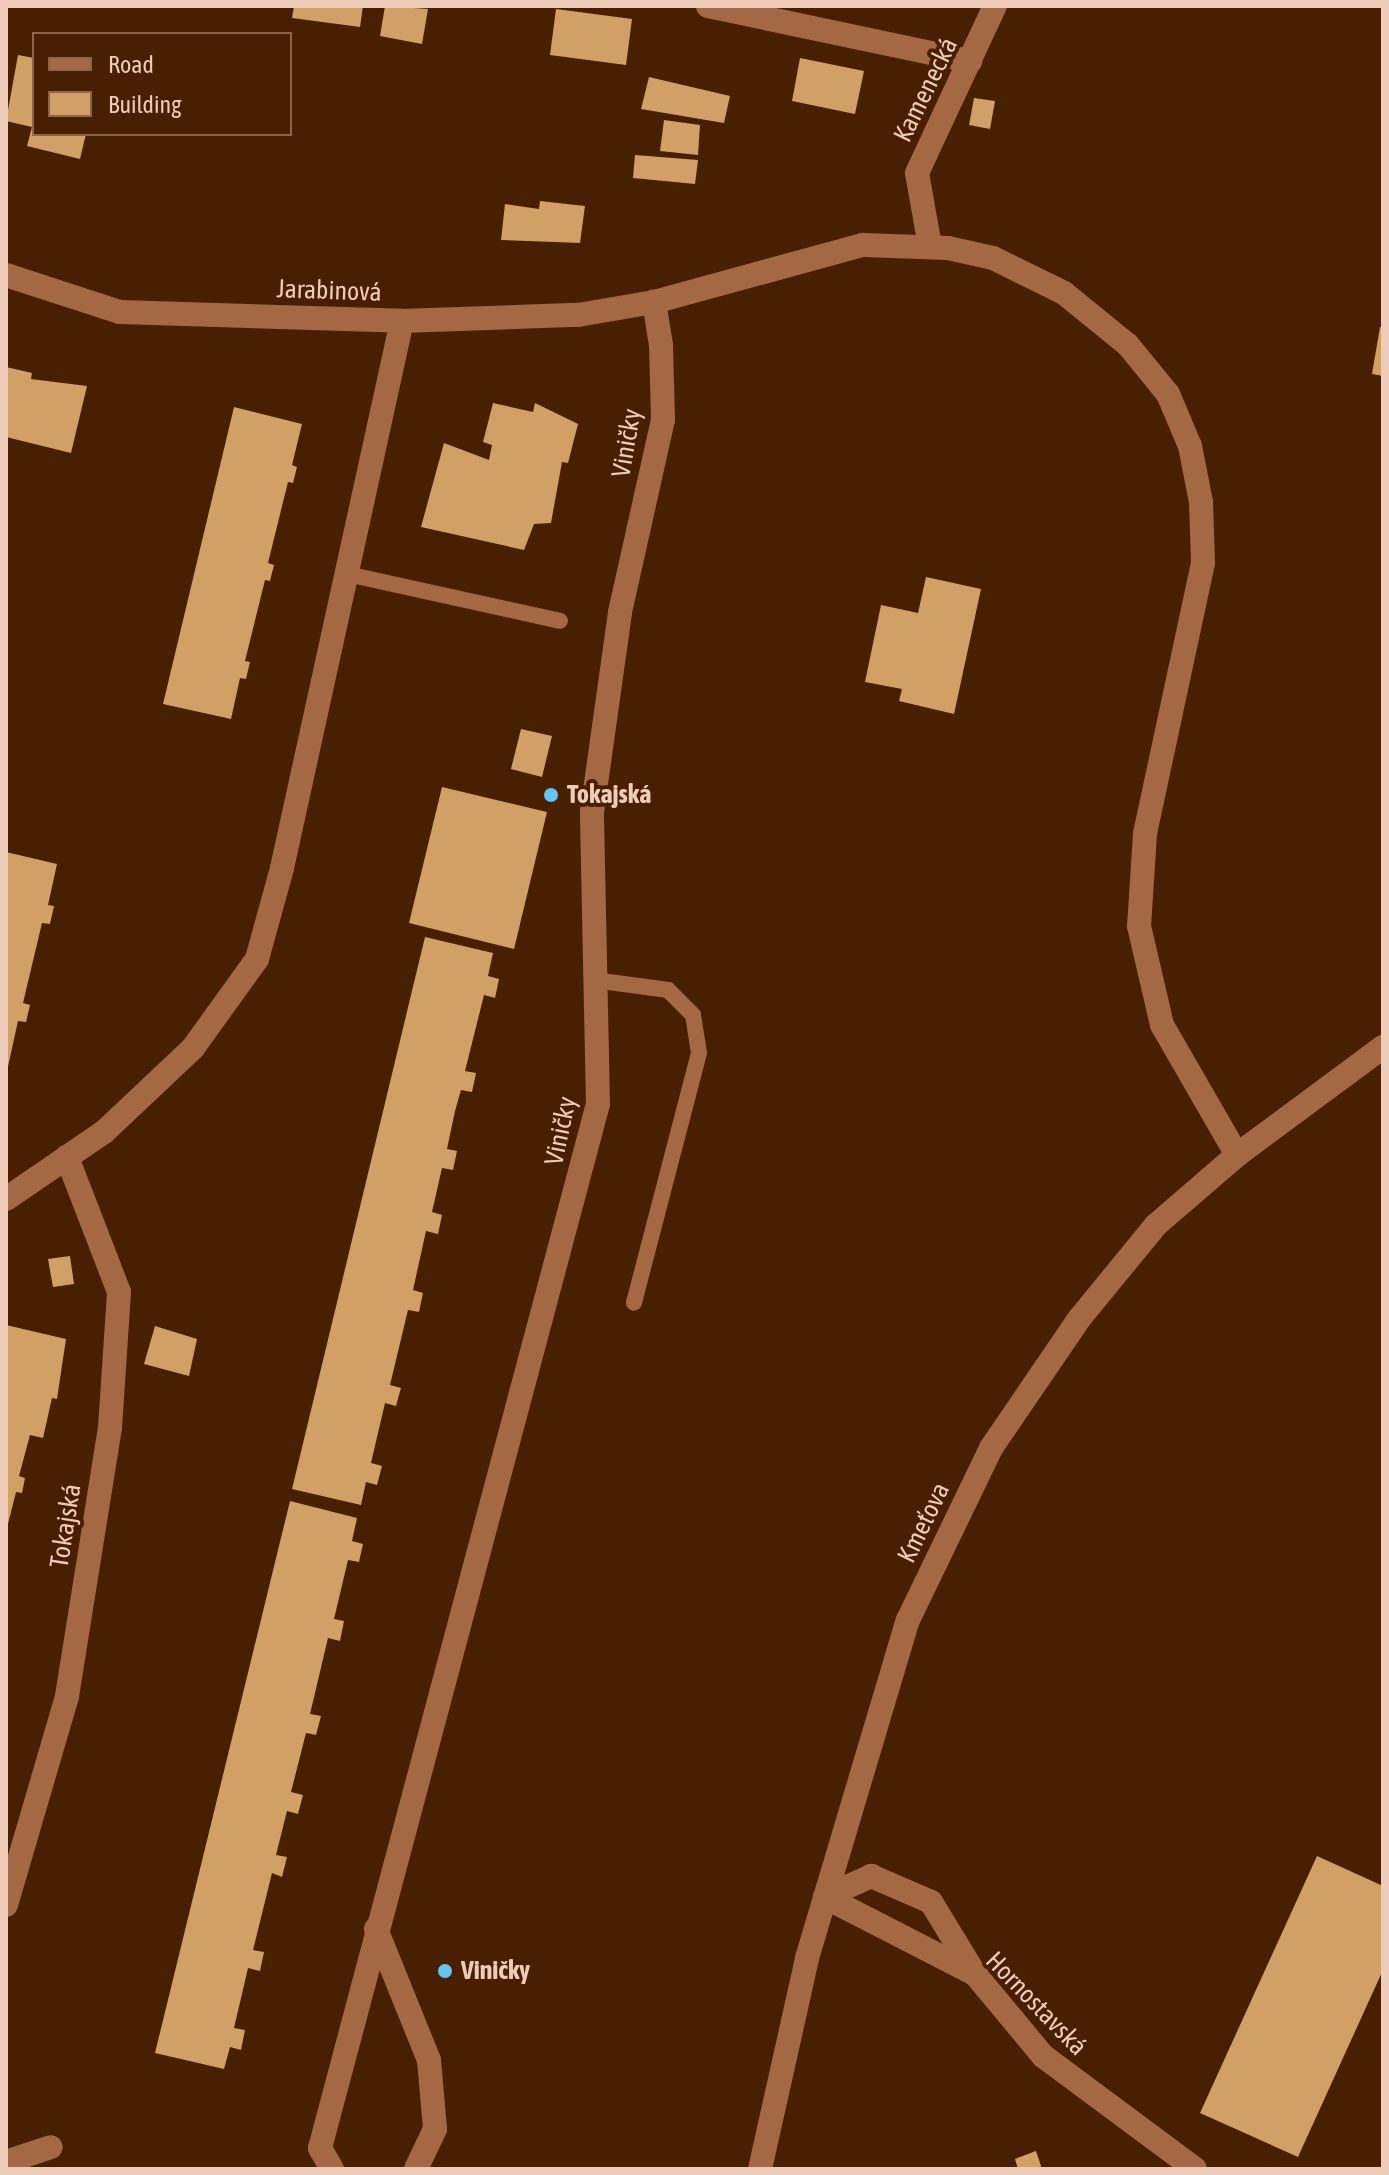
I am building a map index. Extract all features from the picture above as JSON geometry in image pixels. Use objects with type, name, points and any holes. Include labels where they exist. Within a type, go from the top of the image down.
[{"type":"street","points":[[708,6],[970,61]]},
{"type":"street","name":"Kamenecká","points":[[930,246],[917,173],[995,6]]},
{"type":"street","points":[[654,302],[863,245],[930,246],[1006,264],[1097,316],[1168,394],[1190,446],[1201,502],[1203,563],[1145,834],[1139,926],[1162,1025],[1237,1155]]},
{"type":"street","name":"Jarabinová","points":[[6,275],[120,312],[402,321],[578,315],[654,302]]},
{"type":"street","name":"Viničky","points":[[332,2169],[320,2148],[598,1104],[593,797],[620,612],[663,420],[661,345],[654,302]]},
{"type":"street","points":[[6,1199],[104,1132],[193,1048],[257,959],[282,868],[402,321]]},
{"type":"street","name":"Kmeťova","points":[[760,2169],[825,1897],[908,1620],[991,1448],[1079,1319],[1156,1225],[1237,1155],[1383,1047]]},
{"type":"street","name":"Tokajská","points":[[6,1905],[67,1696],[110,1428],[119,1292],[67,1157]]},
{"type":"street","points":[[825,1897],[871,1876],[931,1902],[975,1974]]},
{"type":"street","name":"Hornostavská","points":[[825,1897],[975,1974],[1043,2056],[1195,2169]]},
{"type":"street","points":[[376,1929],[429,2060],[435,2129],[416,2169]]},
{"type":"street","points":[[6,2162],[51,2147]]},
{"type":"lane","points":[[347,574],[560,621]]},
{"type":"lane","points":[[594,980],[668,990],[693,1015],[699,1053],[634,1303]]},
{"type":"building","points":[[294,6],[363,6],[360,27],[292,18]]},
{"type":"building","points":[[385,6],[428,9],[422,44],[380,36]]},
{"type":"building","points":[[556,9],[632,19],[626,65],[550,55]]},
{"type":"building","points":[[18,55],[32,58],[32,127],[6,121]]},
{"type":"building","points":[[800,58],[864,71],[855,114],[792,101]]},
{"type":"building","points":[[649,77],[730,96],[724,123],[641,109]]},
{"type":"building","points":[[974,98],[995,101],[990,129],[969,125]]},
{"type":"building","points":[[664,120],[700,125],[698,155],[660,151]]},
{"type":"building","points":[[32,127],[32,136],[86,136],[80,159],[27,146]]},
{"type":"building","points":[[635,155],[698,160],[695,184],[633,178]]},
{"type":"building","points":[[540,201],[585,206],[580,243],[501,240],[505,204],[539,209]]},
{"type":"building","points":[[1380,327],[1383,327],[1383,376],[1372,374]]},
{"type":"building","points":[[6,367],[32,373],[31,379],[87,386],[71,453],[6,437]]},
{"type":"building","points":[[493,403],[533,412],[535,403],[578,424],[568,463],[562,462],[551,523],[534,524],[524,550],[421,527],[444,443],[489,460],[492,445],[483,442]]},
{"type":"building","points":[[234,407],[302,424],[292,465],[297,467],[293,483],[288,482],[268,563],[274,565],[270,581],[265,580],[245,661],[250,662],[246,679],[240,678],[231,719],[163,704]]},
{"type":"building","points":[[926,577],[981,589],[954,714],[899,701],[902,689],[865,682],[881,605],[918,613]]},
{"type":"building","points":[[521,729],[552,736],[542,777],[511,769]]},
{"type":"building","points":[[442,787],[547,812],[514,949],[409,923]]},
{"type":"building","points":[[6,852],[57,864],[48,905],[54,906],[50,924],[42,923],[23,1003],[30,1005],[26,1022],[18,1021],[7,1071]]},
{"type":"building","points":[[425,937],[493,953],[488,976],[499,979],[495,998],[484,995],[465,1071],[476,1073],[472,1092],[461,1090],[447,1149],[457,1151],[453,1170],[442,1168],[432,1212],[442,1215],[438,1234],[426,1231],[413,1290],[423,1293],[419,1312],[408,1310],[390,1385],[401,1388],[396,1406],[385,1403],[371,1463],[382,1466],[377,1485],[366,1482],[361,1505],[292,1489]]},
{"type":"building","points":[[70,1256],[74,1284],[53,1287],[48,1259]]},
{"type":"building","points":[[6,1325],[66,1339],[57,1399],[52,1398],[43,1438],[30,1435],[19,1476],[25,1478],[22,1493],[16,1492],[7,1528]]},
{"type":"building","points":[[155,1326],[197,1339],[189,1376],[144,1364]]},
{"type":"building","points":[[290,1501],[357,1518],[352,1541],[363,1544],[359,1562],[348,1560],[334,1619],[344,1621],[340,1641],[328,1638],[310,1714],[321,1716],[316,1735],[306,1733],[291,1792],[303,1795],[298,1814],[287,1811],[276,1855],[287,1857],[282,1877],[272,1873],[253,1950],[264,1952],[260,1971],[248,1968],[234,2028],[245,2030],[241,2050],[230,2047],[224,2069],[155,2053]]},
{"type":"building","points":[[1317,1856],[1383,1886],[1383,1970],[1298,2157],[1200,2113]]},
{"type":"building","points":[[1036,2151],[1042,2169],[1018,2169],[1015,2159]]},
{"type":"place","name":"Tokajská","points":[[551,795]]},
{"type":"place","name":"Viničky","points":[[445,1971]]}]
